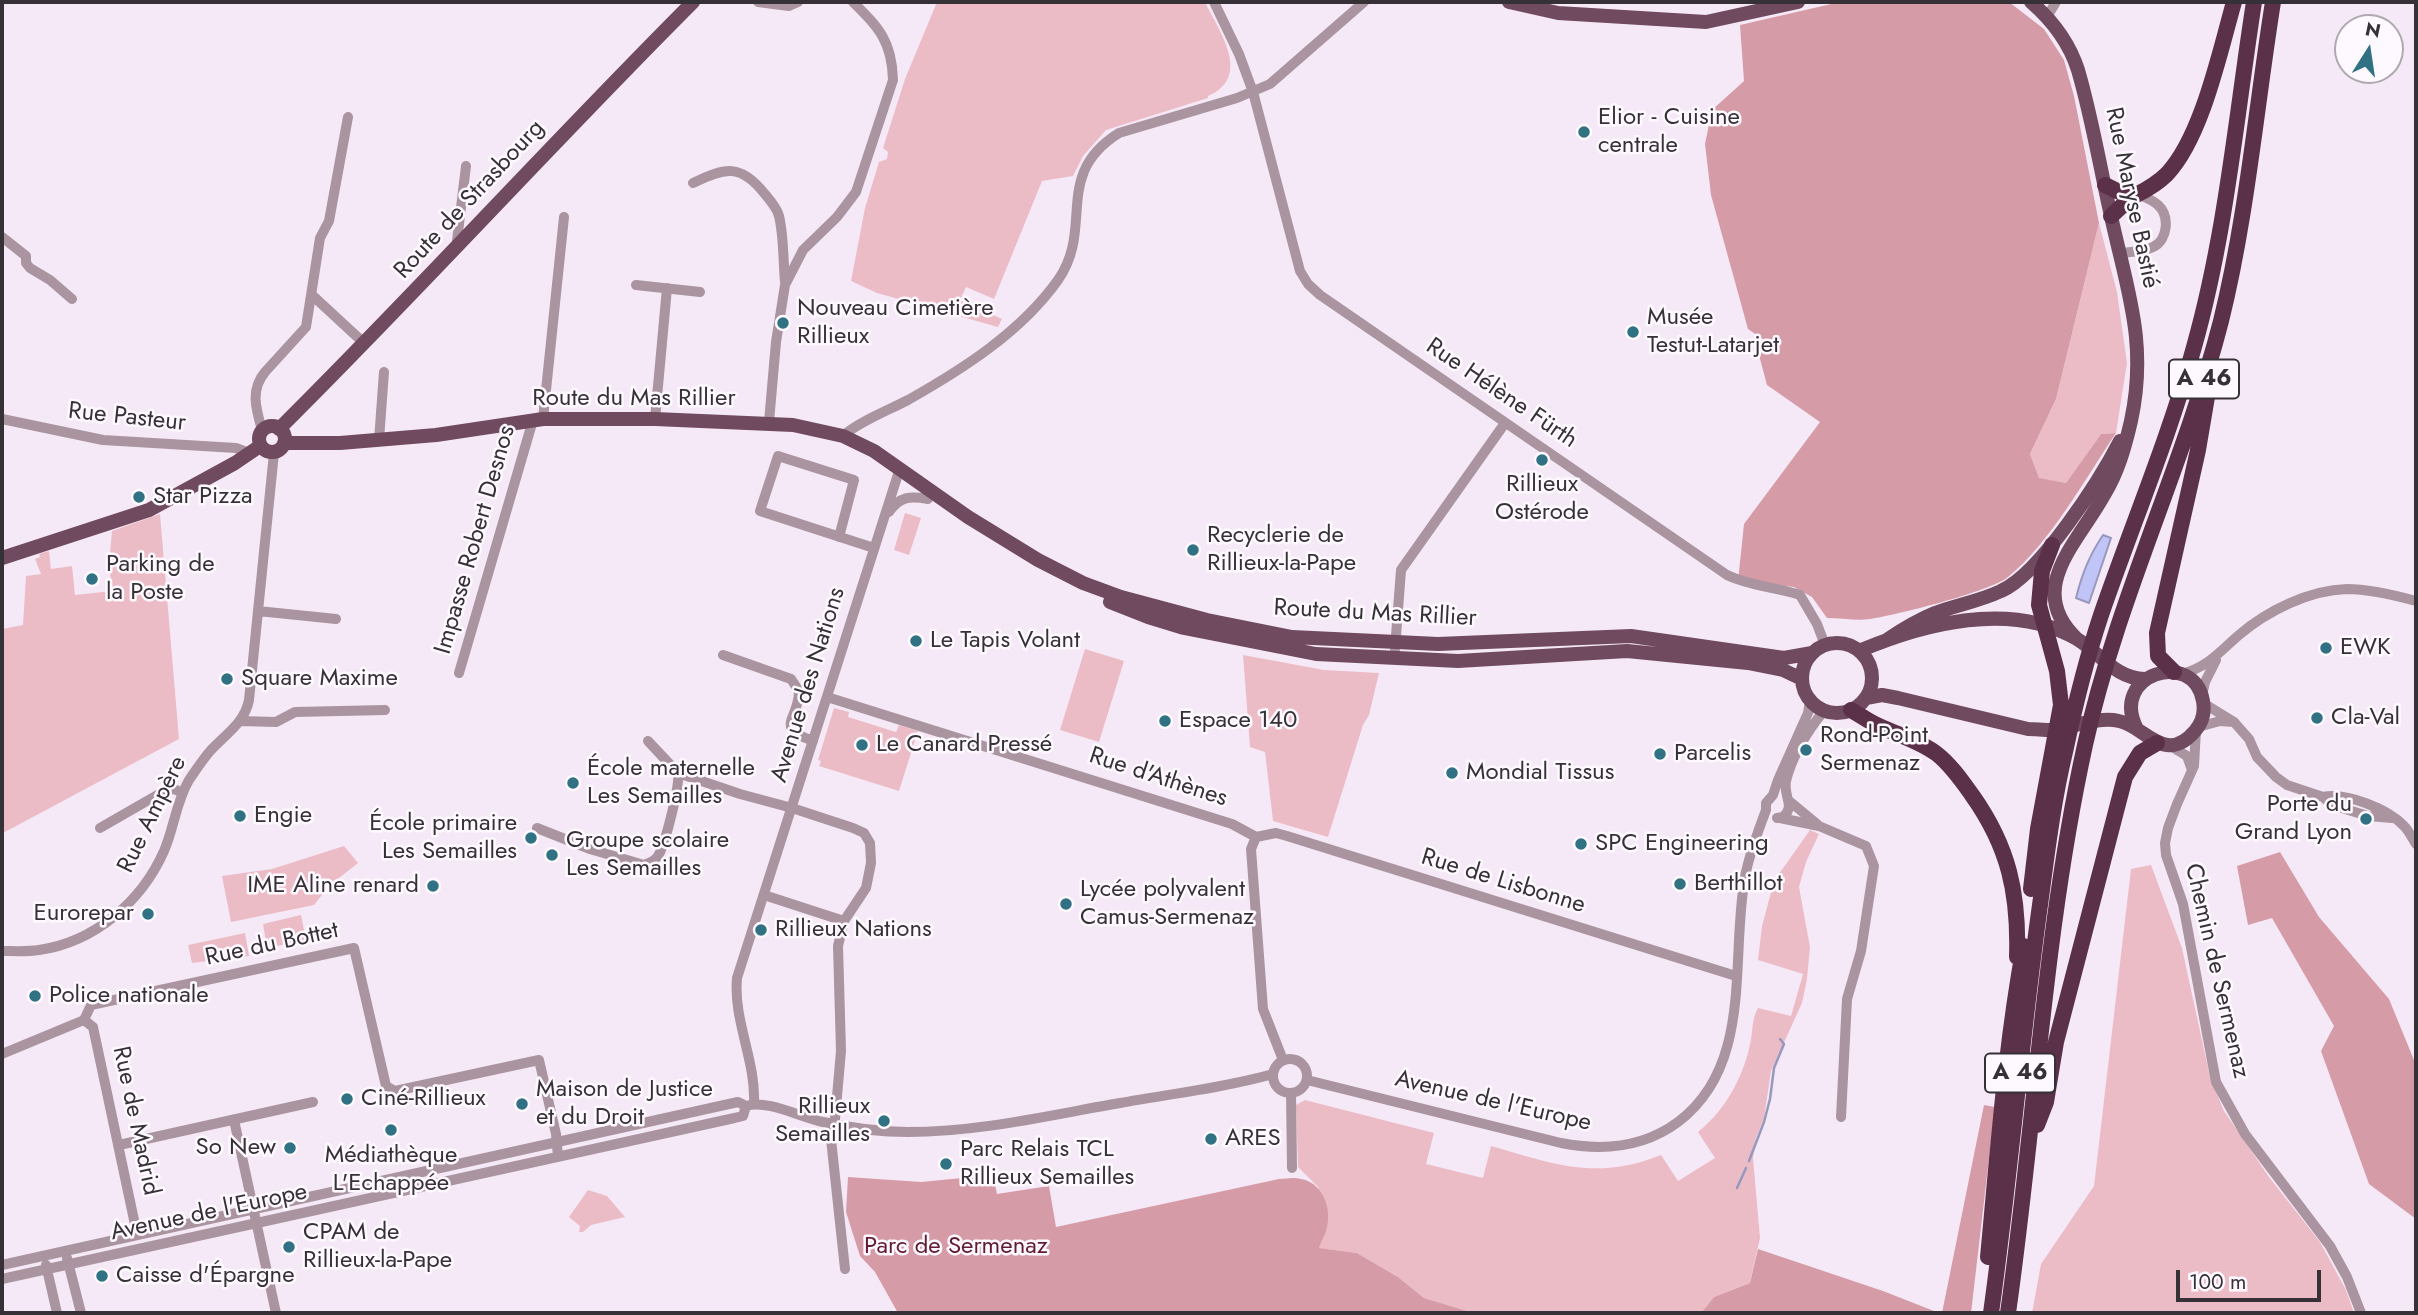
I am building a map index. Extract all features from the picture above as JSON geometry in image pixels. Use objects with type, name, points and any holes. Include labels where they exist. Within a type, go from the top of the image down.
[{"type":"highway","points":[[2110,216],[2166,175],[2181,154],[2203,106],[2234,2]]},
{"type":"highway","name":"A 46","points":[[1990,1313],[2004,1214],[2028,987],[2064,755],[2097,628],[2181,390],[2203,317],[2229,181],[2254,2]]},
{"type":"highway","name":"A 46","points":[[2008,1313],[2053,933],[2085,745],[2117,624],[2186,434],[2221,322],[2252,155],[2273,2]]},
{"type":"highway","points":[[2105,185],[2136,195]]},
{"type":"highway","points":[[2178,673],[2158,656],[2157,633],[2197,450],[2221,322]]},
{"type":"highway","points":[[1981,1313],[1990,1241],[1998,1134],[2017,984],[2038,829],[2061,705],[2057,671],[2042,618],[2039,592],[2042,571],[2052,545]]},
{"type":"highway","points":[[1851,710],[1938,755],[1958,776],[1991,825],[2012,877],[2017,906],[2017,984]]},
{"type":"highway","points":[[2029,1146],[2046,1102],[2056,1042],[2125,777],[2140,753],[2162,744]]},
{"type":"main road","name":"Route de Strasbourg","points":[[279,429],[365,344],[618,77],[694,2]]},
{"type":"main road","points":[[1509,2],[1558,13],[1706,22],[1798,2]]},
{"type":"main road","name":"Rue Maryse Bastié","points":[[2032,2],[2059,31],[2072,53],[2086,97],[2138,346],[2138,379],[2122,459],[2060,566],[2054,595],[2059,619],[2077,639]]},
{"type":"main road","name":"Route du Mas Rillier","points":[[267,449],[436,435],[538,419],[769,422],[811,428],[849,440],[1038,560],[1083,583],[1121,597],[1207,620],[1292,637],[1438,644],[1631,636],[1784,658],[1812,653]]},
{"type":"main road","name":"Rue Maryse Bastié","points":[[1888,639],[1908,625],[2002,591],[2019,580],[2052,545],[2105,469],[2131,420]]},
{"type":"main road","points":[[2,558],[149,510],[267,449],[284,435],[271,426],[262,430],[258,438],[267,449]]},
{"type":"main road","name":"Route du Mas Rillier","points":[[898,472],[928,499],[1062,582],[1148,617],[1184,628],[1316,654],[1458,661],[1627,651],[1748,663],[1783,670],[1802,679]]},
{"type":"main road","points":[[1859,651],[1888,639],[1934,627],[2003,618],[2031,622],[2077,639],[2129,678],[2145,679]]},
{"type":"main road","points":[[1866,698],[1872,678],[1866,658],[1859,651],[1843,643],[1825,645],[1812,653],[1806,661],[1802,679],[1804,690],[1810,700],[1824,710],[1842,713],[1851,710],[1866,698],[1890,696],[2028,729],[2050,730],[2108,720],[2126,723],[2145,737],[2162,744],[2183,741],[2197,728],[2203,711],[2202,700],[2194,683],[2178,673],[2154,674],[2145,679],[2136,688],[2130,710],[2137,729]]},
{"type":"street","points":[[758,2],[789,6],[798,2]]},
{"type":"street","points":[[785,285],[803,250],[836,217],[856,192],[893,80],[887,42],[877,26],[853,2]]},
{"type":"street","name":"Rue Hélène Fürth","points":[[1214,2],[1239,54],[1253,92],[1300,271],[1308,284],[1320,295],[1727,575],[1746,584],[1800,595],[1813,616],[1825,645]]},
{"type":"street","points":[[849,440],[984,353],[1035,307],[1068,263],[1074,243],[1078,187],[1092,156],[1105,142],[1119,133],[1253,92],[1270,84],[1364,2]]},
{"type":"street","points":[[2047,17],[2056,2]]},
{"type":"street","points":[[262,430],[255,398],[259,380],[306,327],[320,238],[329,221],[348,117]]},
{"type":"street","points":[[456,249],[466,166]]},
{"type":"street","points":[[693,183],[716,172],[742,172],[754,180],[778,213],[785,285],[777,331],[769,422]]},
{"type":"street","points":[[2120,253],[2155,247],[2163,238],[2166,228],[2166,217],[2160,206],[2136,195]]},
{"type":"street","name":"Impasse Robert Desnos","points":[[459,673],[538,419],[564,217]]},
{"type":"street","points":[[2,237],[26,256],[26,263],[30,268],[50,280],[72,299]]},
{"type":"street","points":[[636,285],[700,292]]},
{"type":"street","points":[[655,419],[667,288]]},
{"type":"street","points":[[312,295],[365,344]]},
{"type":"street","points":[[379,440],[384,372]]},
{"type":"street","name":"Rue Pasteur","points":[[2,419],[103,440],[267,449]]},
{"type":"street","points":[[1395,659],[1401,570],[1505,423]]},
{"type":"street","name":"Rue Ampère","points":[[2,951],[39,950],[71,942],[94,930],[123,908],[155,870],[183,793],[208,753],[240,721],[248,707],[258,611],[267,449]]},
{"type":"street","points":[[839,537],[854,480],[779,456],[760,511],[839,537],[874,548]]},
{"type":"street","name":"Avenue des Nations","points":[[750,1105],[755,1085],[736,996],[742,960],[898,472]]},
{"type":"street","name":"Avenue des Nations","points":[[883,523],[899,499],[928,499]]},
{"type":"street","points":[[2178,673],[2201,668],[2272,612],[2293,603],[2336,590],[2379,592],[2416,601]]},
{"type":"street","points":[[258,611],[336,620]]},
{"type":"street","points":[[2224,650],[2213,666],[2202,700],[2234,722],[2249,738],[2257,757],[2276,777],[2287,785],[2323,797],[2334,795],[2380,809],[2405,827],[2416,844]]},
{"type":"street","points":[[723,655],[791,679],[799,691],[790,725],[792,731],[795,735],[813,741]]},
{"type":"street","name":"Rue d'Athènes","points":[[827,697],[1232,824],[1256,837]]},
{"type":"street","points":[[1810,700],[1808,713],[1773,795],[1766,803],[1774,815],[1819,826],[1866,846],[1874,866],[1861,951],[1847,999],[1841,1117]]},
{"type":"street","points":[[240,721],[276,722],[295,712],[385,710]]},
{"type":"street","points":[[1774,815],[1788,813],[1786,782],[1800,748],[1824,710]]},
{"type":"street","points":[[2197,728],[2220,721],[2234,722]]},
{"type":"street","name":"Chemin de Sermenaz","points":[[2197,728],[2192,770],[2168,828],[2165,844],[2166,855],[2183,904],[2216,1082],[2245,1134],[2330,1246],[2347,1277],[2361,1313]]},
{"type":"street","points":[[648,741],[678,773],[864,832],[870,843],[871,863],[866,888],[844,921],[838,946],[841,1051],[833,1124],[830,1130],[845,1269]]},
{"type":"street","points":[[2162,744],[2182,751],[2192,770]]},
{"type":"street","points":[[537,828],[581,846],[644,865],[652,862],[658,858],[671,817],[678,789],[678,773]]},
{"type":"street","points":[[100,828],[166,790],[174,789],[183,793]]},
{"type":"street","points":[[1773,795],[1787,799],[1819,826]]},
{"type":"street","name":"Avenue de l'Europe","points":[[1307,1080],[1590,1149],[1614,1148],[1648,1139],[1670,1128],[1690,1111],[1710,1087],[1726,1053],[1731,1034],[1749,858],[1774,815]]},
{"type":"street","name":"Rue de Lisbonne","points":[[1256,837],[1276,833],[1287,836],[1736,976]]},
{"type":"street","points":[[1256,837],[1251,849],[1263,1009],[1283,1060]]},
{"type":"street","points":[[764,895],[844,921]]},
{"type":"street","name":"Rue du Bottet","points":[[2,1054],[84,1020],[91,1005],[354,948],[386,1086],[396,1091],[539,1060],[556,1133],[555,1142]]},
{"type":"street","name":"Rue de Madrid","points":[[84,1020],[93,1027],[137,1234]]},
{"type":"street","points":[[1296,1059],[1305,1068],[1307,1080],[1301,1089],[1291,1093],[1276,1086],[1273,1074],[1276,1066],[1283,1060],[1296,1059]]},
{"type":"street","name":"Avenue de l'Europe","points":[[2,1265],[738,1102],[833,1124],[906,1132],[962,1130],[1273,1074]]},
{"type":"street","points":[[1291,1093],[1292,1168]]},
{"type":"street","points":[[119,1145],[313,1102]]},
{"type":"street","name":"Avenue de l'Europe","points":[[2,1279],[730,1119],[743,1115],[750,1105]]},
{"type":"street","points":[[234,1120],[276,1313]]},
{"type":"street","points":[[555,1142],[558,1157]]},
{"type":"street","points":[[65,1251],[81,1313]]},
{"type":"street","points":[[44,1255],[57,1313]]},
{"type":"shaded area","points":[[937,2],[1205,2],[1229,53],[1231,66],[1228,77],[1221,88],[1208,98],[1106,130],[1083,156],[1073,176],[1042,181],[994,299],[966,287],[960,300],[1002,319],[998,327],[877,293],[851,281],[865,208],[879,162],[887,159],[888,152],[883,148],[905,79]]},
{"type":"shaded area","points":[[2099,223],[2117,292],[2127,363],[2116,433],[2101,434],[2066,483],[2039,479],[2030,454],[2056,399]]},
{"type":"shaded area","points":[[905,513],[921,518],[909,555],[894,550]]},
{"type":"shaded area","points":[[160,514],[179,739],[3,833],[2,629],[23,625],[26,576],[41,574],[35,559],[40,557],[39,554],[49,551],[51,569],[72,566],[75,595],[112,591],[109,564],[112,531]]},
{"type":"shaded area","points":[[1085,649],[1124,661],[1099,742],[1060,730]]},
{"type":"shaded area","points":[[1243,655],[1324,670],[1379,673],[1369,715],[1363,725],[1328,837],[1273,821],[1265,752],[1250,747]]},
{"type":"shaded area","points":[[834,708],[849,712],[848,717],[896,732],[899,725],[918,731],[899,791],[819,766],[821,761],[818,760]]},
{"type":"shaded area","points":[[1810,830],[1819,834],[1806,862],[1799,887],[1810,947],[1807,979],[1802,1003],[1771,1071],[1764,1118],[1755,1141],[1753,1158],[1760,1238],[1750,1283],[1714,1297],[1701,1313],[1474,1313],[1424,1298],[1398,1277],[1357,1253],[1318,1248],[1327,1227],[1318,1187],[1298,1167],[1296,1105],[1305,1100],[1434,1133],[1426,1164],[1483,1178],[1491,1146],[1575,1167],[1616,1167],[1661,1155],[1678,1181],[1715,1158],[1698,1132],[1717,1113],[1739,1078],[1758,1008],[1791,1016],[1803,974],[1758,960],[1762,926],[1774,881]]},
{"type":"shaded area","points":[[344,846],[358,863],[329,886],[314,905],[231,922],[222,876],[272,869]]},
{"type":"shaded area","points":[[2151,865],[2182,948],[2210,1077],[2224,1111],[2269,1177],[2320,1242],[2346,1290],[2354,1313],[2032,1313],[2041,1264],[2094,1186],[2131,869]]},
{"type":"shaded area","points":[[301,915],[306,940],[267,948],[263,924]]},
{"type":"shaded area","points":[[245,933],[249,956],[192,963],[188,945]]},
{"type":"shaded area","points":[[588,1190],[607,1196],[625,1217],[591,1225],[579,1232],[580,1226],[569,1217]]},
{"type":"green space","points":[[1840,2],[2009,2],[2044,29],[2064,60],[2074,96],[2099,223],[2056,399],[2030,454],[2039,478],[2066,483],[2101,434],[2116,433],[2052,529],[2008,577],[1963,596],[1865,620],[1827,618],[1812,597],[1794,587],[1738,581],[1744,524],[1820,422],[1767,385],[1759,355],[1767,342],[1748,329],[1711,195],[1705,144],[1712,110],[1744,81],[1740,25]]},
{"type":"green space","points":[[2280,852],[2319,917],[2389,999],[2416,1065],[2416,1219],[2369,1184],[2321,1051],[2334,1026],[2272,918],[2248,925],[2237,866]]},
{"type":"green space","points":[[1984,1105],[1995,1107],[1971,1313],[1942,1313]]},
{"type":"green space","name":"Parc de Sermenaz","points":[[993,1175],[997,1194],[1049,1186],[1056,1227],[1279,1179],[1308,1181],[1320,1190],[1327,1204],[1327,1227],[1319,1248],[1357,1253],[1398,1277],[1424,1298],[1474,1313],[898,1313],[875,1272],[860,1256],[846,1212],[848,1177],[921,1182]]},
{"type":"green space","points":[[1758,1249],[1939,1313],[1701,1313],[1714,1297],[1750,1283]]},
{"type":"water","points":[[2103,535],[2111,538],[2089,603],[2076,598],[2087,565]]},
{"type":"waterway","points":[[1749,1161],[1764,1122],[1774,1068],[1784,1044],[1780,1039]]},
{"type":"waterway","points":[[1737,1188],[1746,1168]]},
{"type":"place","name":"Elior - Cuisine centrale","points":[[1584,132]]},
{"type":"place","name":"Nouveau Cimetière Rillieux","points":[[783,323]]},
{"type":"place","name":"Musée Testut-Latarjet","points":[[1633,332]]},
{"type":"place","name":"Rillieux Ostérode","points":[[1542,460]]},
{"type":"place","name":"Star Pizza","points":[[139,497]]},
{"type":"place","name":"Recyclerie de Rillieux-la-Pape","points":[[1193,550]]},
{"type":"place","name":"Parking de la Poste","points":[[92,579]]},
{"type":"place","name":"Le Tapis Volant","points":[[916,641]]},
{"type":"place","name":"EWK","points":[[2326,648]]},
{"type":"place","name":"Square Maxime","points":[[227,679]]},
{"type":"place","name":"Cla-Val","points":[[2317,718]]},
{"type":"place","name":"Espace 140","points":[[1165,721]]},
{"type":"place","name":"Le Canard Pressé","points":[[862,745]]},
{"type":"place","name":"Rond-Point Sermenaz","points":[[1806,750]]},
{"type":"place","name":"Parcelis","points":[[1660,754]]},
{"type":"place","name":"Mondial Tissus","points":[[1452,773]]},
{"type":"place","name":"École maternelle Les Semailles","points":[[573,783]]},
{"type":"place","name":"Engie","points":[[240,816]]},
{"type":"place","name":"Porte du Grand Lyon","points":[[2366,819]]},
{"type":"place","name":"École primaire Les Semailles","points":[[531,838]]},
{"type":"place","name":"SPC Engineering","points":[[1581,844]]},
{"type":"place","name":"Groupe scolaire Les Semailles","points":[[552,855]]},
{"type":"place","name":"Berthillot","points":[[1680,884]]},
{"type":"place","name":"IME Aline renard","points":[[433,886]]},
{"type":"place","name":"Lycée polyvalent Camus-Sermenaz","points":[[1066,904]]},
{"type":"place","name":"Eurorepar","points":[[148,914]]},
{"type":"place","name":"Rillieux Nations","points":[[761,930]]},
{"type":"place","name":"Police nationale","points":[[35,996]]},
{"type":"place","name":"Ciné-Rillieux","points":[[347,1099]]},
{"type":"place","name":"Maison de Justice et du Droit","points":[[522,1104]]},
{"type":"place","name":"Rillieux Semailles","points":[[884,1121]]},
{"type":"place","name":"Médiathèque L'Echappée","points":[[391,1130]]},
{"type":"place","name":"ARES","points":[[1211,1139]]},
{"type":"place","name":"So New","points":[[290,1148]]},
{"type":"place","name":"Parc Relais TCL Rillieux Semailles","points":[[946,1164]]},
{"type":"place","name":"CPAM de Rillieux-la-Pape","points":[[289,1247]]},
{"type":"place","name":"Caisse d'Épargne","points":[[102,1276]]}]
